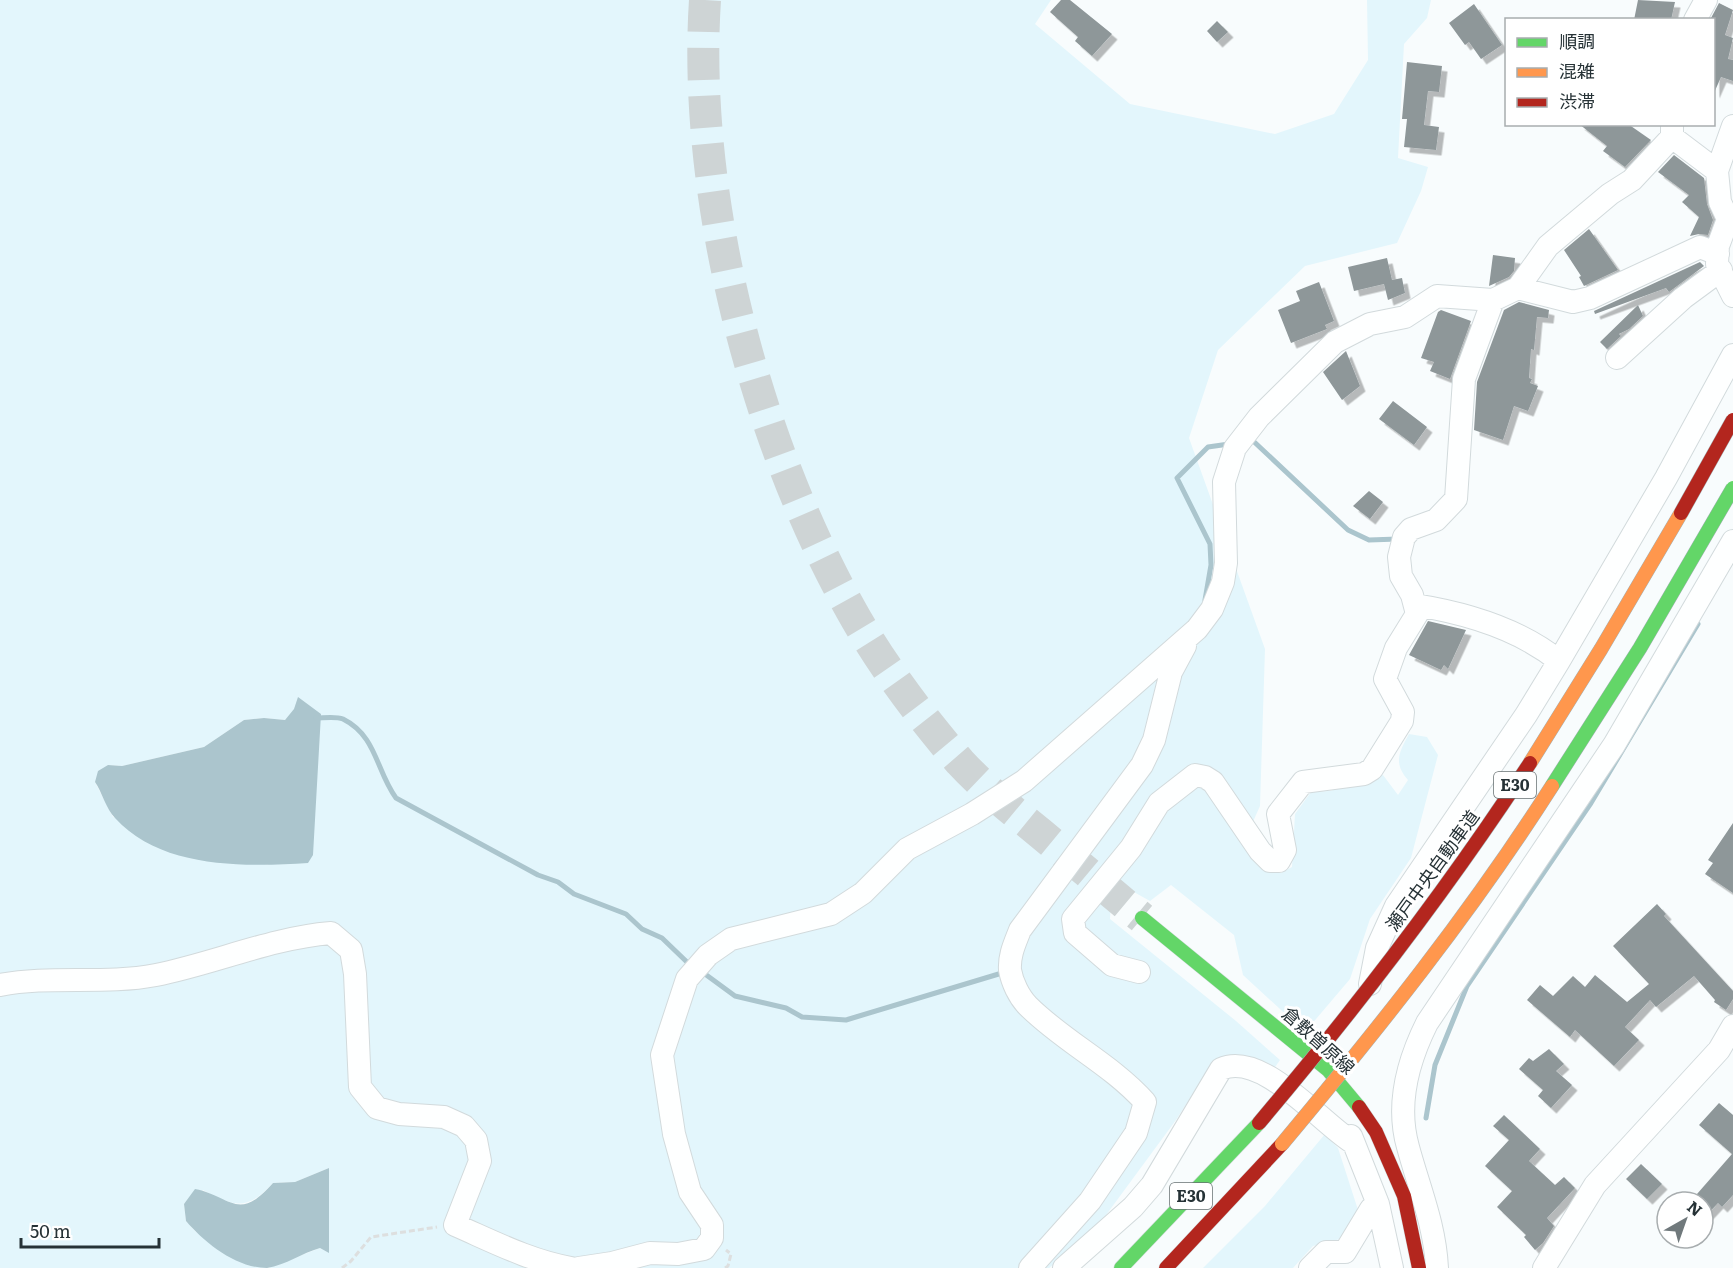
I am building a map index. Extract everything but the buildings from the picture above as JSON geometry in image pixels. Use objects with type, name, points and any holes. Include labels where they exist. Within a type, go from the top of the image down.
[{"type":"main road","name":"瀬戸中央自動車道","points":[[1121,1268],[1259,1123],[1352,1012],[1432,905],[1509,795],[1613,632],[1733,420]]},
{"type":"main road","name":"E30","points":[[1166,1268],[1282,1144],[1376,1031],[1444,942],[1534,814],[1640,648],[1733,488]]},
{"type":"main road","name":"倉敷曽原線","points":[[1143,918],[1328,1070],[1355,1101],[1376,1132],[1404,1196],[1419,1268]]},
{"type":"street","points":[[1696,18],[1706,0]]},
{"type":"street","points":[[1617,358],[1719,262],[1728,219],[1720,202],[1717,171],[1733,126]]},
{"type":"street","points":[[579,1268],[612,1263],[650,1253],[678,1254],[704,1249],[712,1238],[712,1225],[690,1192],[674,1134],[662,1055],[687,979],[708,955],[731,939],[831,914],[863,893],[907,849],[972,814],[1024,781],[1188,636],[1212,609],[1223,582],[1226,563],[1224,482],[1235,448],[1259,417],[1335,342],[1361,329],[1405,317],[1437,296],[1493,300],[1518,288],[1548,246],[1610,194],[1632,180],[1672,131],[1717,171]]},
{"type":"street","points":[[1518,288],[1573,302],[1590,298],[1700,247],[1719,262],[1733,296]]},
{"type":"street","points":[[1139,972],[1112,965],[1075,933],[1073,919],[1131,848],[1159,803],[1195,775],[1205,777],[1213,783],[1260,851],[1270,861],[1279,861],[1285,850],[1278,814],[1304,782],[1364,774],[1372,769],[1402,720],[1403,712],[1385,679],[1396,648],[1418,614],[1401,576],[1399,557],[1401,547],[1404,537],[1411,529],[1436,520],[1456,499],[1464,379],[1493,300]]},
{"type":"street","points":[[1352,1077],[1377,948],[1395,906],[1526,715],[1666,478],[1733,356]]},
{"type":"street","points":[[1666,478],[1733,519]]},
{"type":"street","points":[[1437,1268],[1433,1228],[1407,1146],[1402,1108],[1407,1077],[1418,1042],[1427,1023],[1614,745],[1733,542]]},
{"type":"street","points":[[1415,605],[1453,611],[1489,623],[1520,636],[1559,661]]},
{"type":"street","points":[[1030,1268],[1090,1202],[1136,1133],[1145,1102],[1129,1084],[1028,1005],[1016,987],[1010,969],[1011,951],[1020,930],[1142,765],[1154,740],[1171,672],[1188,636]]},
{"type":"street","points":[[0,985],[17,982],[96,982],[155,975],[302,936],[331,933],[351,950],[355,974],[360,1087],[377,1108],[399,1114],[444,1117],[464,1126],[476,1140],[480,1161],[455,1225],[554,1265],[571,1268]]},
{"type":"street","points":[[1544,1268],[1595,1185],[1719,1050],[1733,1026]]},
{"type":"street","points":[[1064,1268],[1133,1207],[1152,1185],[1221,1069],[1236,1065],[1265,1072],[1352,1139],[1379,1208],[1392,1268]]},
{"type":"street","points":[[1310,1268],[1326,1252],[1345,1252],[1371,1209],[1379,1208]]},
{"type":"path","points":[[342,1268],[371,1237],[455,1225]]},
{"type":"shaded area","points":[[0,0],[1051,0],[1035,24],[1130,104],[1275,134],[1334,114],[1368,60],[1367,0],[1431,0],[1427,18],[1404,44],[1398,158],[1428,167],[1421,191],[1397,243],[1305,266],[1218,350],[1189,438],[1265,649],[1260,806],[1243,844],[1268,872],[1281,873],[1292,867],[1295,814],[1311,792],[1330,791],[1383,775],[1398,795],[1408,780],[1400,768],[1399,757],[1409,734],[1427,737],[1438,755],[1411,858],[1370,919],[1350,979],[1305,1032],[1243,975],[1234,935],[1171,885],[1150,901],[1123,886],[1111,902],[1110,919],[1236,1021],[1280,1060],[1273,1070],[1265,1065],[1215,1059],[1176,1120],[1095,1230],[1049,1268],[268,1268],[0,1268]],"holes":[[[298,698],[268,865],[113,817],[95,782],[108,765],[122,766],[204,747],[244,720],[264,718],[285,720],[295,709]],[[329,1168],[328,1252],[320,1248],[268,1268],[196,1232],[186,1221],[184,1204],[203,1190],[232,1203],[248,1202],[273,1183],[295,1182]]]},
{"type":"shaded area","points":[[1325,1134],[1338,1148],[1359,1213],[1340,1239],[1313,1246],[1293,1268],[1203,1268],[1265,1206]]},
{"type":"water","points":[[298,697],[321,714],[313,855],[308,863],[231,864],[180,856],[134,835],[109,810],[95,782],[98,771],[108,765],[122,766],[204,747],[244,720],[264,718],[285,720],[294,709]]},
{"type":"water","points":[[329,1168],[329,1253],[320,1248],[274,1266],[255,1267],[222,1253],[202,1238],[186,1221],[184,1204],[195,1189],[234,1204],[242,1204],[251,1202],[273,1183],[295,1182]]},
{"type":"waterway","points":[[1250,438],[1348,530],[1369,540],[1398,539]]},
{"type":"waterway","points":[[1205,600],[1211,565],[1210,544],[1177,478],[1208,447],[1229,444]]},
{"type":"waterway","points":[[1426,1118],[1435,1065],[1467,986],[1591,803],[1698,624]]},
{"type":"waterway","points":[[316,718],[343,719],[354,726],[369,744],[396,798],[538,875],[558,882],[574,894],[626,914],[642,929],[662,938],[689,964]]},
{"type":"waterway","points":[[705,974],[735,996],[786,1008],[802,1017],[846,1020],[1002,973]]},
{"type":"tunnel","points":[[705,0],[704,76],[709,154],[720,234],[737,315],[759,394],[786,470],[817,543],[851,610],[888,670],[960,762],[999,799],[1142,918]]},
{"type":"traffic: fast","points":[[1552,786],[1640,648],[1733,488]]},
{"type":"traffic: fast","points":[[1142,918],[1328,1070],[1359,1107]]},
{"type":"traffic: fast","points":[[1121,1268],[1259,1123]]},
{"type":"traffic: jam","points":[[1681,513],[1733,420]]},
{"type":"traffic: jam","points":[[1259,1123],[1400,948],[1530,763]]},
{"type":"traffic: jam","points":[[1359,1107],[1376,1132],[1404,1196],[1419,1268]]},
{"type":"traffic: jam","points":[[1166,1268],[1282,1144]]},
{"type":"traffic: slow","points":[[1530,763],[1601,649],[1681,513]]},
{"type":"traffic: slow","points":[[1282,1144],[1423,969],[1489,879],[1552,786]]}]
